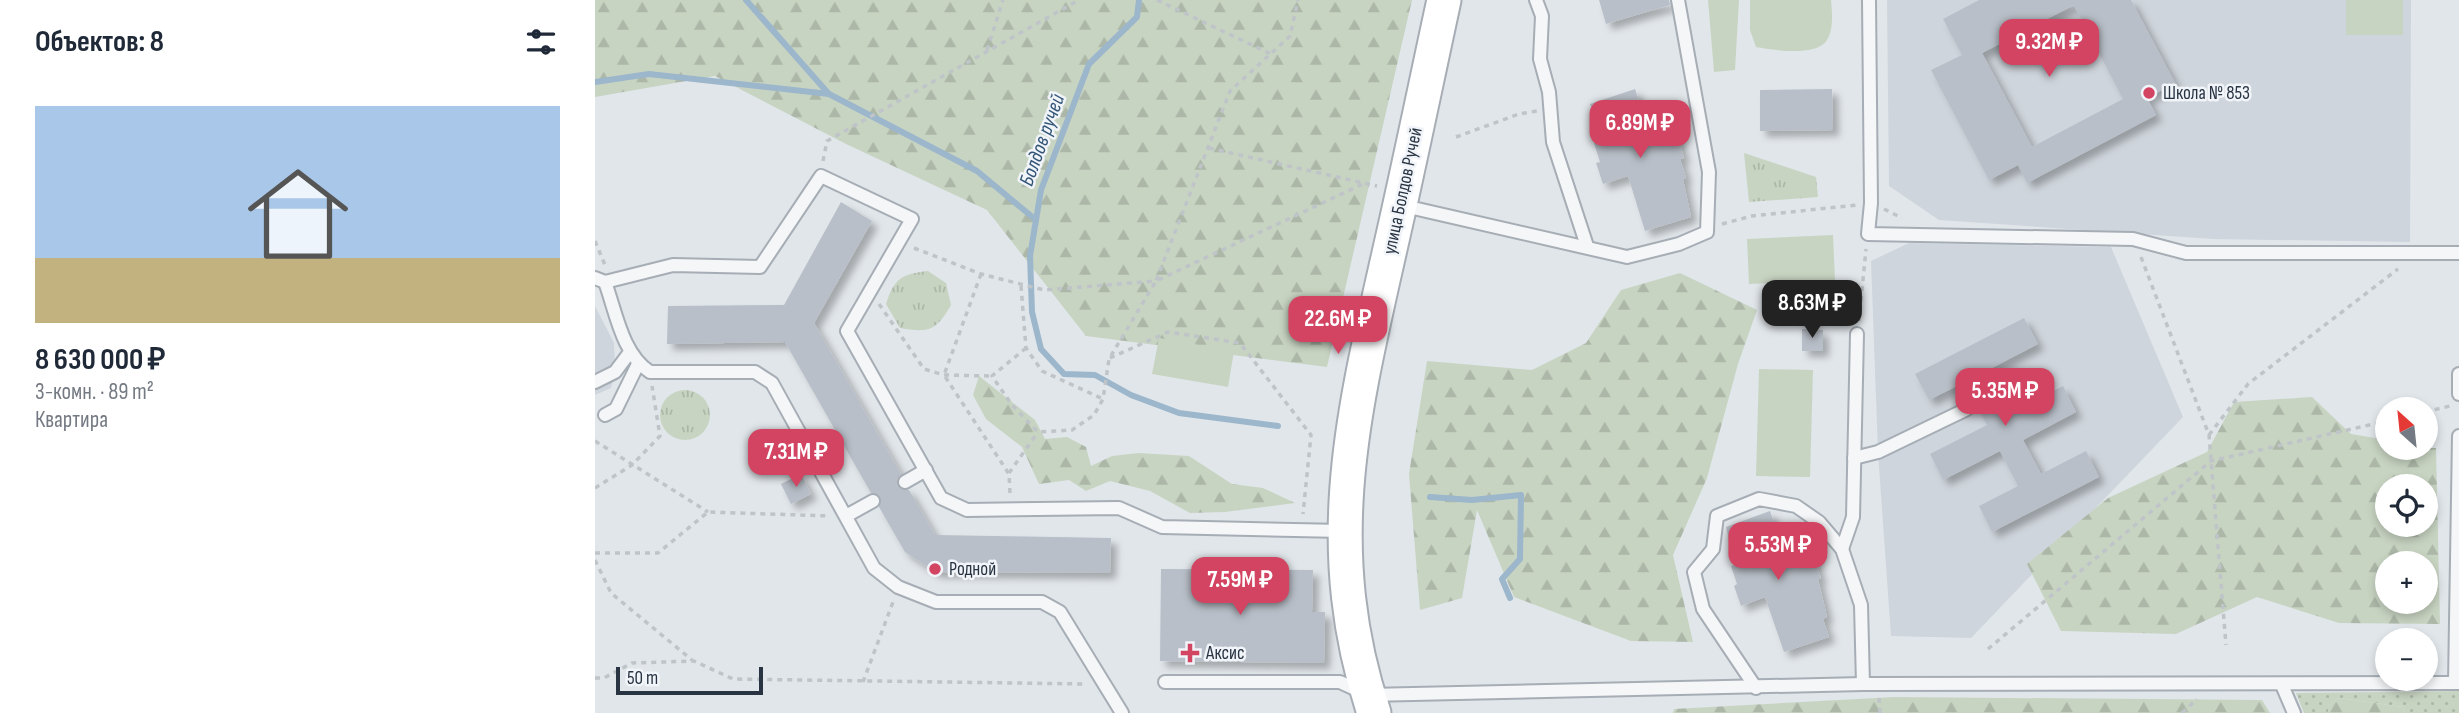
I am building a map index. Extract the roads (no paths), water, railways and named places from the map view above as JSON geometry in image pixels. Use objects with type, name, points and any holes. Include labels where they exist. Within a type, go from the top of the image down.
[{"type":"street","name":"улица Болдов Ручей","points":[[1371,704],[1353,623],[1343,531],[1352,424],[1444,0]]},
{"type":"lane","points":[[1536,0],[1542,16],[1540,59],[1549,92],[1553,142],[1587,246]]},
{"type":"lane","points":[[1401,198],[1627,257],[1679,244],[1707,232],[1709,172],[1678,0]]},
{"type":"lane","points":[[1870,0],[1871,203],[1868,234],[2133,239],[2186,253],[2459,254]]},
{"type":"lane","points":[[1122,713],[1060,612],[1042,602],[936,603],[898,587],[874,568],[772,383],[755,372],[650,372],[638,364],[630,352],[604,280],[673,265],[760,267],[821,176],[912,219],[847,331],[941,498],[967,510],[1119,508],[1162,527],[1343,531]]},
{"type":"lane","points":[[1842,549],[1853,517],[1857,334]]},
{"type":"lane","points":[[595,382],[615,372],[630,352]]},
{"type":"lane","points":[[605,415],[616,410],[638,364]]},
{"type":"lane","points":[[2459,374],[2459,394]]},
{"type":"lane","points":[[1854,458],[1878,452],[1967,409]]},
{"type":"lane","points":[[1165,682],[1340,682],[1371,704],[1863,684],[2457,683],[2459,436]]},
{"type":"lane","points":[[905,482],[926,470]]},
{"type":"lane","points":[[1756,688],[1703,609],[1694,572],[1713,549],[1717,516],[1759,499],[1796,506],[1819,522],[1842,549],[1861,605],[1863,684]]},
{"type":"lane","points":[[846,516],[873,500]]},
{"type":"lane","points":[[2282,685],[2294,713]]},
{"type":"waterway","points":[[746,0],[828,93]]},
{"type":"waterway","name":"Болдов ручей","points":[[1139,0],[1137,17],[1089,64],[1041,190],[1030,256],[1032,312],[1041,349],[1064,374],[1095,375],[1131,395],[1179,413],[1278,426]]},
{"type":"waterway","points":[[595,82],[649,74],[829,94],[977,171],[1036,220]]},
{"type":"waterway","name":"Болдов ручей","points":[[1430,497],[1472,500],[1521,495],[1520,559],[1502,579],[1510,598]]},
{"type":"place","name":"Школа № 853","points":[[2149,93]]},
{"type":"place","name":"Родной","points":[[935,569]]},
{"type":"place","name":"Аксис","points":[[1190,653]]}]
